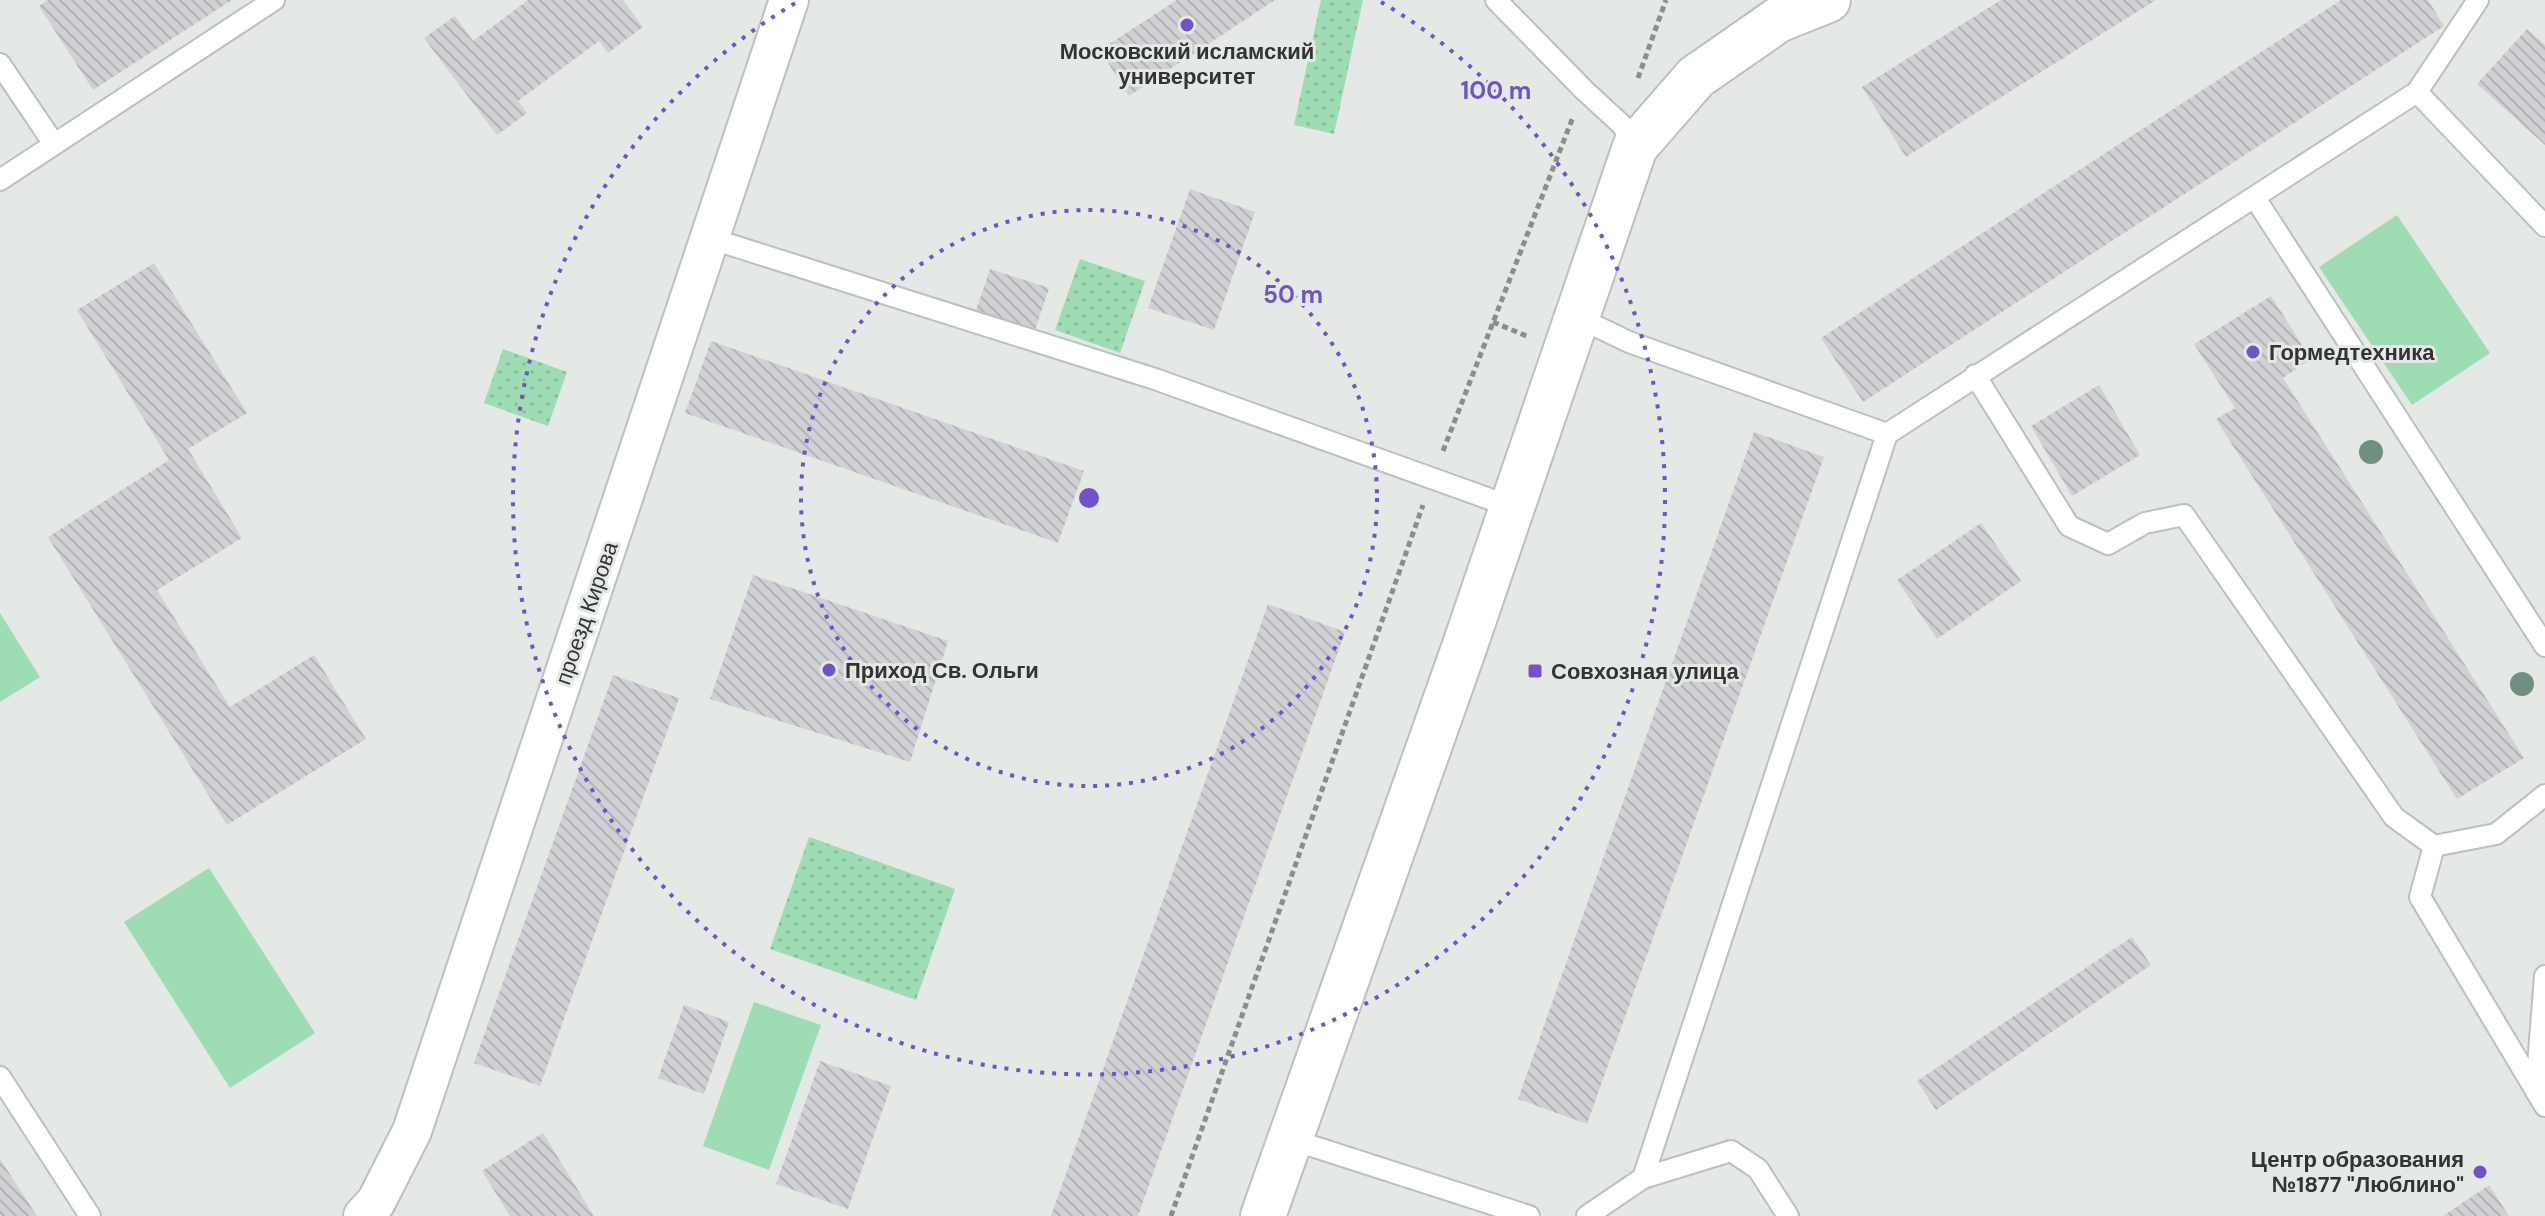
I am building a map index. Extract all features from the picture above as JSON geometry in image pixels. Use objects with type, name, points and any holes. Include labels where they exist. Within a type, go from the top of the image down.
[{"type":"street","name":"проезд Кирова","points":[[363,1216],[376,1202],[412,1131],[712,239],[789,0]]},
{"type":"street","points":[[1263,1216],[1577,317],[1628,136],[1773,10],[1828,0]]},
{"type":"lane","points":[[0,180],[274,0]]},
{"type":"lane","points":[[1496,0],[1628,136]]},
{"type":"lane","points":[[1643,1178],[1887,434],[2417,92],[2478,0]]},
{"type":"lane","points":[[0,64],[54,144]]},
{"type":"lane","points":[[2417,92],[2545,226]]},
{"type":"lane","points":[[2255,198],[2545,646]]},
{"type":"lane","points":[[712,239],[1155,379],[1512,507]]},
{"type":"lane","points":[[1577,317],[1629,342],[1887,434]]},
{"type":"lane","points":[[1975,375],[2069,526],[2108,544],[2145,523],[2184,515],[2394,817],[2434,846],[2496,834],[2545,795]]},
{"type":"lane","points":[[2434,846],[2420,897],[2540,1098]]},
{"type":"lane","points":[[2540,1098],[2545,976]]},
{"type":"lane","points":[[0,1077],[90,1216]]},
{"type":"lane","points":[[1290,1139],[1529,1216]]},
{"type":"lane","points":[[1587,1216],[1643,1178],[1731,1151],[1758,1169],[1788,1216]]},
{"type":"path","points":[[1628,136],[1666,0]]},
{"type":"path","points":[[1171,1216],[1433,478],[1584,90]]},
{"type":"green space","points":[[1321,0],[1363,0],[1334,134],[1294,125]]},
{"type":"green space","points":[[2397,215],[2490,353],[2412,405],[2319,267]]},
{"type":"green space","points":[[1080,259],[1145,281],[1120,353],[1055,330]]},
{"type":"green space","points":[[503,349],[567,372],[548,426],[484,403]]},
{"type":"green space","points":[[0,613],[40,677],[0,702]]},
{"type":"green space","points":[[809,837],[955,889],[916,1000],[770,949]]},
{"type":"green space","points":[[209,868],[315,1033],[230,1088],[124,922]]},
{"type":"green space","points":[[754,1002],[821,1025],[769,1170],[703,1146]]},
{"type":"building","points":[[48,0],[232,0],[93,90],[39,6]]},
{"type":"building","points":[[528,0],[623,0],[643,27],[608,53],[599,41],[518,101],[527,113],[497,135],[424,38],[455,16],[473,41]]},
{"type":"building","name":"Московский исламский университет","points":[[1177,0],[1275,0],[1129,96],[1100,50]]},
{"type":"building","points":[[2001,0],[2156,0],[1906,157],[1862,87]]},
{"type":"building","points":[[2341,0],[2428,0],[2444,26],[1863,402],[1821,338]]},
{"type":"building","points":[[2527,29],[2545,45],[2545,145],[2477,84]]},
{"type":"building","points":[[1190,189],[1255,212],[1214,330],[1148,308]]},
{"type":"building","points":[[154,263],[247,413],[188,449],[242,538],[157,590],[230,707],[314,655],[366,739],[227,825],[48,537],[169,460],[77,310]]},
{"type":"building","points":[[990,269],[1049,288],[1034,333],[975,313]]},
{"type":"building","points":[[2271,296],[2311,359],[2283,378],[2524,758],[2457,799],[2216,419],[2235,408],[2194,344]]},
{"type":"building","points":[[711,341],[1084,471],[1058,543],[685,413]]},
{"type":"building","points":[[2099,385],[2140,455],[2072,496],[2031,426]]},
{"type":"building","points":[[1754,432],[1824,457],[1587,1124],[1518,1099]]},
{"type":"building","points":[[1981,523],[2021,581],[1937,639],[1897,580]]},
{"type":"building","name":"Приход Св. Ольги","points":[[753,575],[948,641],[910,762],[710,699]]},
{"type":"building","points":[[1268,604],[1345,632],[1138,1216],[1051,1216]]},
{"type":"building","points":[[613,675],[679,698],[540,1086],[474,1063]]},
{"type":"building","points":[[2132,937],[2151,965],[1936,1110],[1917,1081]]},
{"type":"building","points":[[684,1005],[729,1022],[704,1094],[658,1078]]},
{"type":"building","points":[[820,1061],[891,1086],[848,1209],[776,1184]]},
{"type":"building","points":[[543,1133],[594,1216],[510,1216],[482,1171]]},
{"type":"building","points":[[0,1159],[37,1216],[0,1216]]},
{"type":"building","points":[[2489,1185],[2509,1216],[2443,1216]]},
{"type":"place","name":"Московский исламский университет","points":[[1187,25]]},
{"type":"place","name":"Гормедтехника","points":[[2253,352]]},
{"type":"place","name":"Приход Св. Ольги","points":[[829,670]]},
{"type":"place","name":"Совхозная улица","points":[[1535,671]]},
{"type":"place","name":"Центр образования №1877 \"Люблино\"","points":[[2480,1172]]}]
